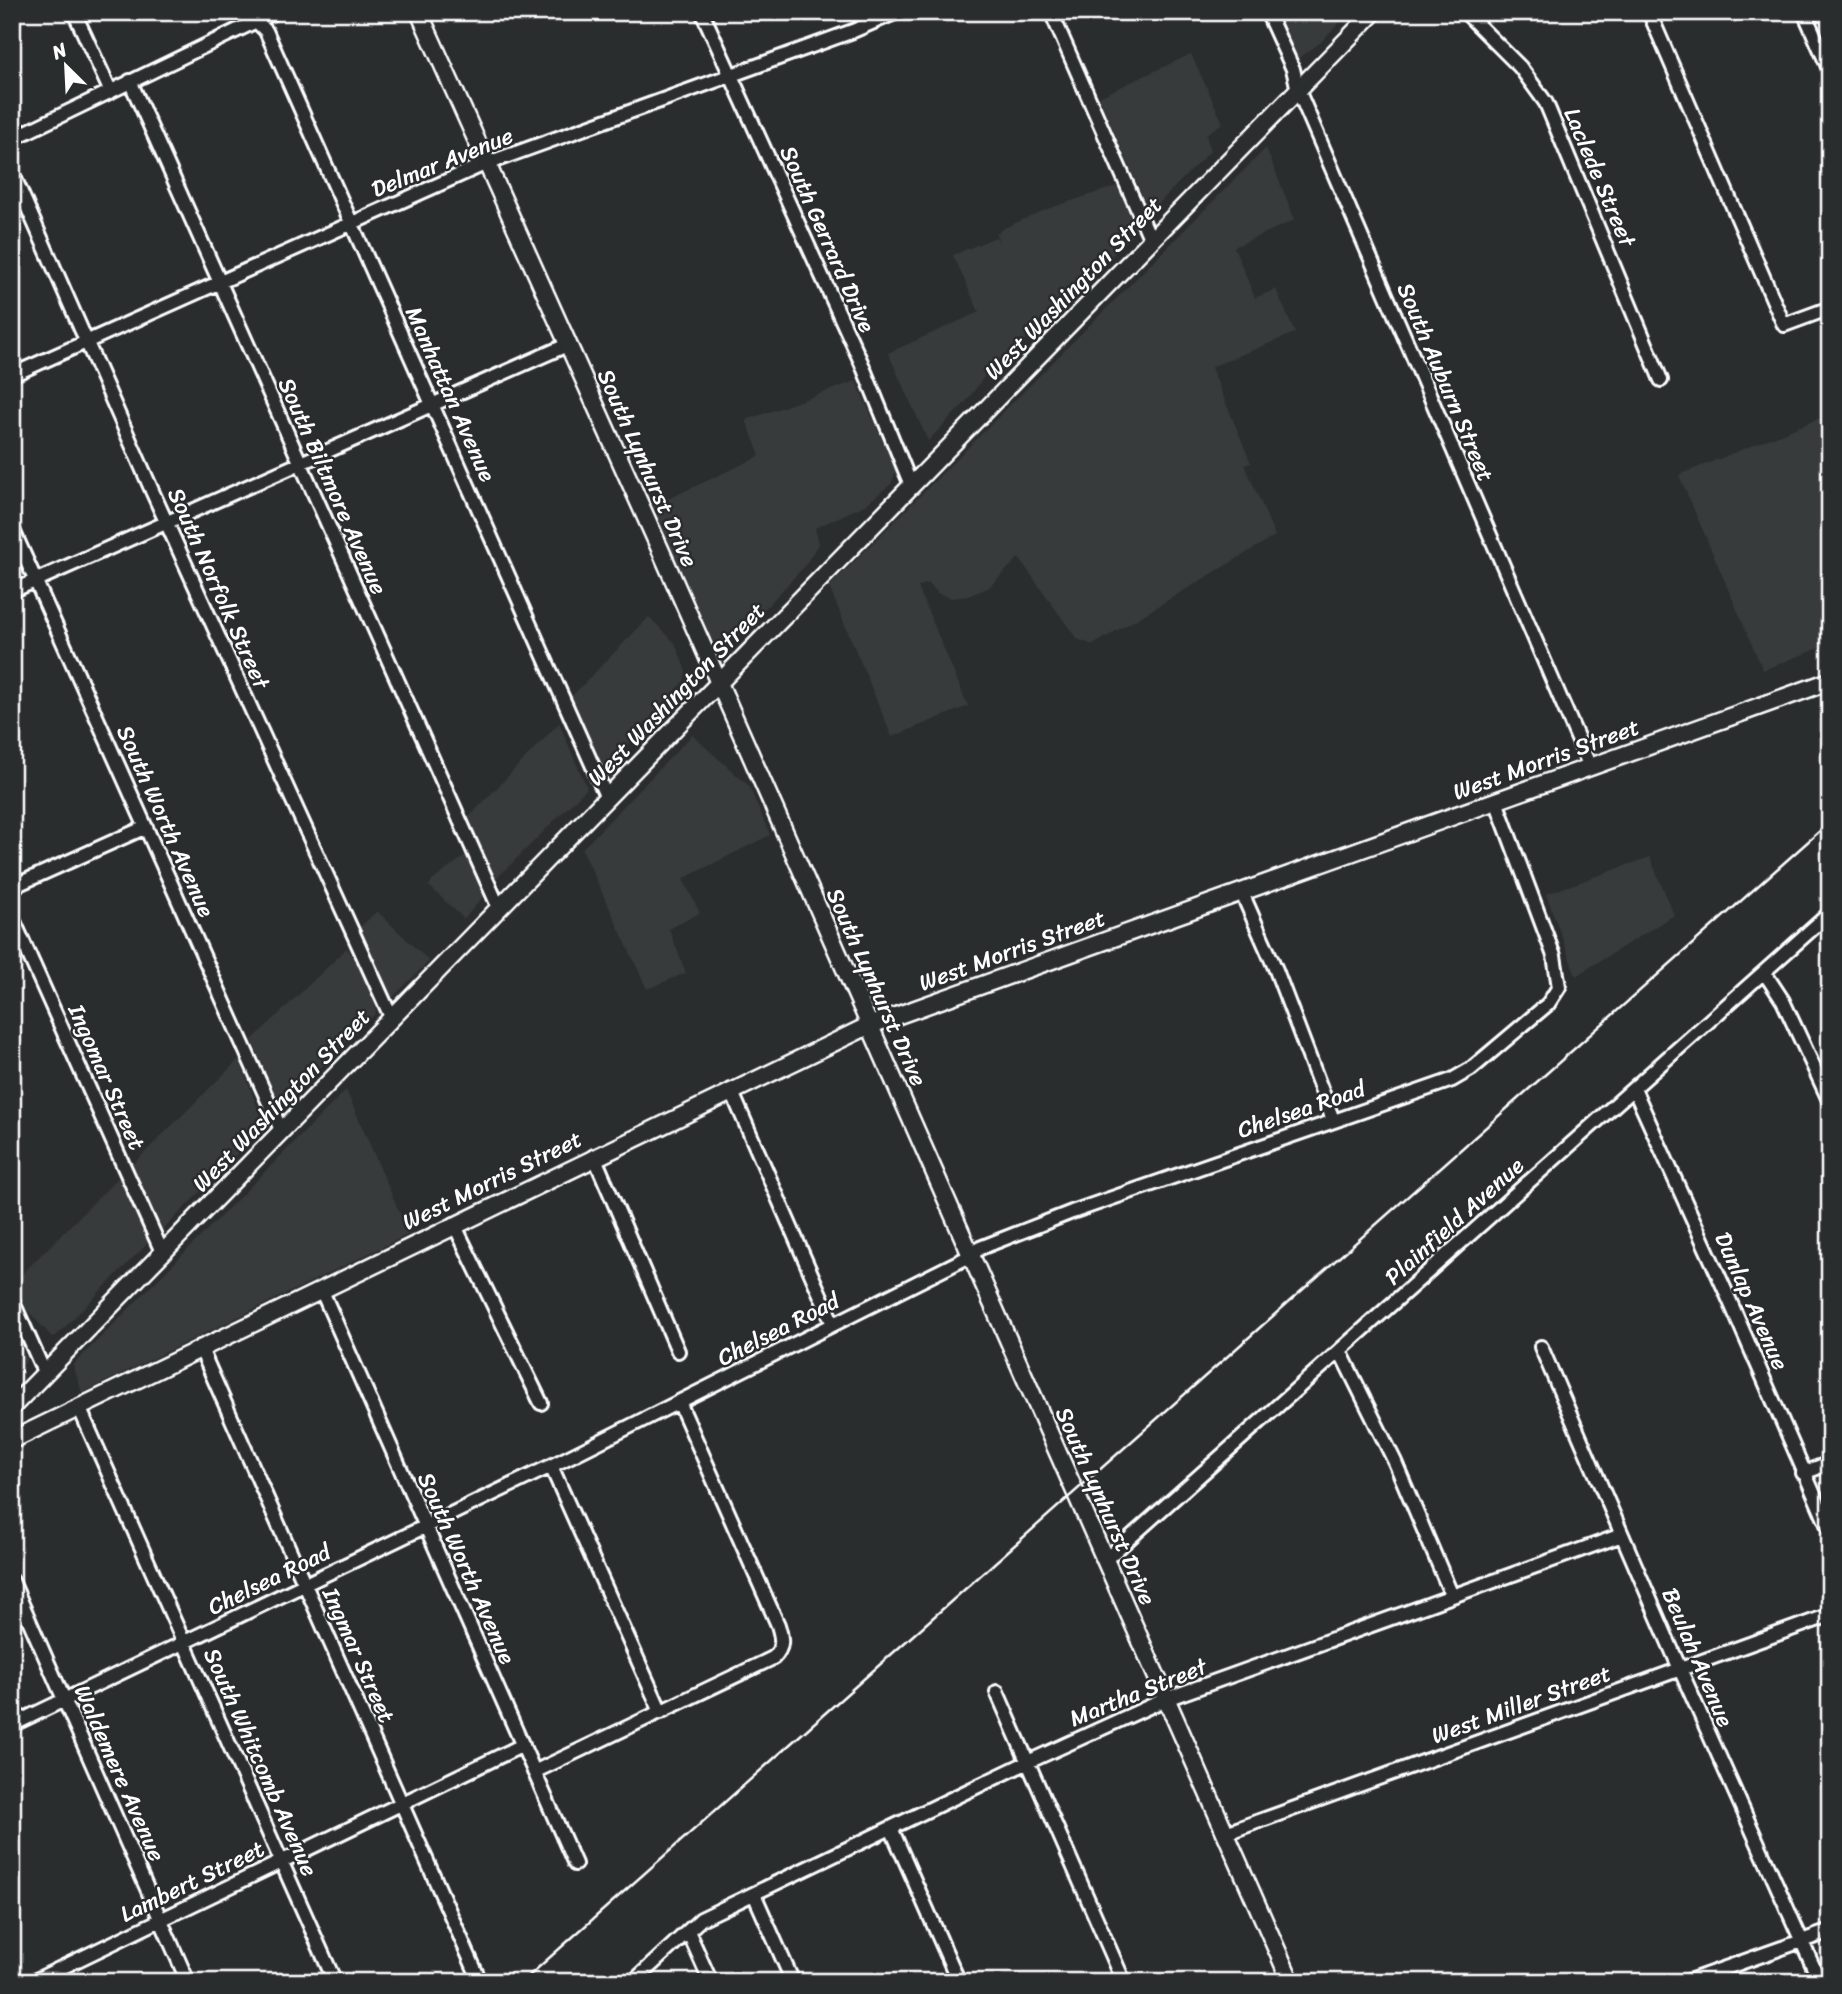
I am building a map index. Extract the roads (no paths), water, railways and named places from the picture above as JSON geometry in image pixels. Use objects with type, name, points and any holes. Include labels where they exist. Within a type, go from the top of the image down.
[{"type":"main road","name":"South Lynhurst Drive","points":[[419,12],[719,683],[1291,1982]]},
{"type":"main road","name":"West Washington Street","points":[[12,1408],[1374,12]]},
{"type":"main road","name":"West Morris Street","points":[[12,1440],[594,1156],[868,1026],[1830,681]]},
{"type":"street","points":[[74,12],[110,90]]},
{"type":"street","points":[[12,139],[130,81],[252,16],[275,12]]},
{"type":"street","name":"South Gerrard Drive","points":[[702,12],[861,362],[911,485]]},
{"type":"street","name":"Delmar Avenue","points":[[12,375],[487,164],[853,31],[897,12]]},
{"type":"street","points":[[1051,12],[1151,240]]},
{"type":"street","name":"South Auburn Street","points":[[1267,12],[1293,69],[1298,90],[1590,767]]},
{"type":"street","name":"Laclede Street","points":[[1465,12],[1520,67],[1546,103],[1661,380]]},
{"type":"street","points":[[1650,12],[1784,325],[1830,308]]},
{"type":"street","points":[[1804,12],[1830,71]]},
{"type":"street","name":"Manhattan Avenue","points":[[252,16],[267,31],[607,798]]},
{"type":"street","name":"South Biltmore Avenue","points":[[130,81],[499,908]]},
{"type":"street","name":"South Norfolk Street","points":[[12,172],[167,523],[392,1019]]},
{"type":"street","points":[[12,591],[567,345]]},
{"type":"street","name":"South Worth Avenue","points":[[12,528],[282,1132]]},
{"type":"street","name":"Chelsea Road","points":[[12,1725],[551,1466],[971,1256],[980,1248],[1026,1229],[1462,1075],[1548,1004],[1559,987],[1554,956],[1496,801]]},
{"type":"street","points":[[12,887],[146,828]]},
{"type":"street","points":[[1242,893],[1276,970],[1333,1120]]},
{"type":"street","name":"Plainfield Avenue","points":[[1105,1560],[1830,913]]},
{"type":"street","name":"Ingomar Street","points":[[12,917],[163,1254]]},
{"type":"street","points":[[1764,972],[1783,1001],[1830,1102]]},
{"type":"street","name":"Dunlap Avenue","points":[[1634,1089],[1830,1531]]},
{"type":"street","points":[[731,1090],[833,1324]]},
{"type":"street","points":[[594,1156],[678,1351]]},
{"type":"street","points":[[454,1224],[541,1403]]},
{"type":"street","name":"South Worth Avenue","points":[[321,1289],[575,1864]]},
{"type":"street","points":[[12,1300],[46,1374]]},
{"type":"street","name":"Beulah Avenue","points":[[1541,1346],[1679,1669],[1820,1982]]},
{"type":"street","name":"Ingmar Street","points":[[200,1347],[479,1979]]},
{"type":"street","points":[[1340,1351],[1395,1462],[1452,1596]]},
{"type":"street","points":[[534,1772],[773,1658],[780,1647],[782,1637],[778,1625],[679,1402]]},
{"type":"street","name":"South Whitcomb Avenue","points":[[79,1406],[335,1982]]},
{"type":"street","points":[[1803,1473],[1830,1463]]},
{"type":"street","points":[[551,1466],[661,1712]]},
{"type":"street","name":"Martha Street","points":[[688,1931],[701,1919],[1166,1699],[1622,1535]]},
{"type":"street","name":"Waldemere Avenue","points":[[12,1581],[188,1982]]},
{"type":"street","name":"West Miller Street","points":[[1226,1833],[1830,1615]]},
{"type":"street","points":[[997,1692],[1124,1982]]},
{"type":"street","name":"Lambert Street","points":[[32,1982],[523,1745]]},
{"type":"street","points":[[891,1828],[958,1980]]},
{"type":"street","points":[[754,1894],[793,1982]]},
{"type":"street","points":[[1686,1982],[1830,1930]]},
{"type":"street","points":[[634,1982],[688,1931],[709,1978]]},
{"type":"railway","points":[[522,1982],[1830,822]]}]
